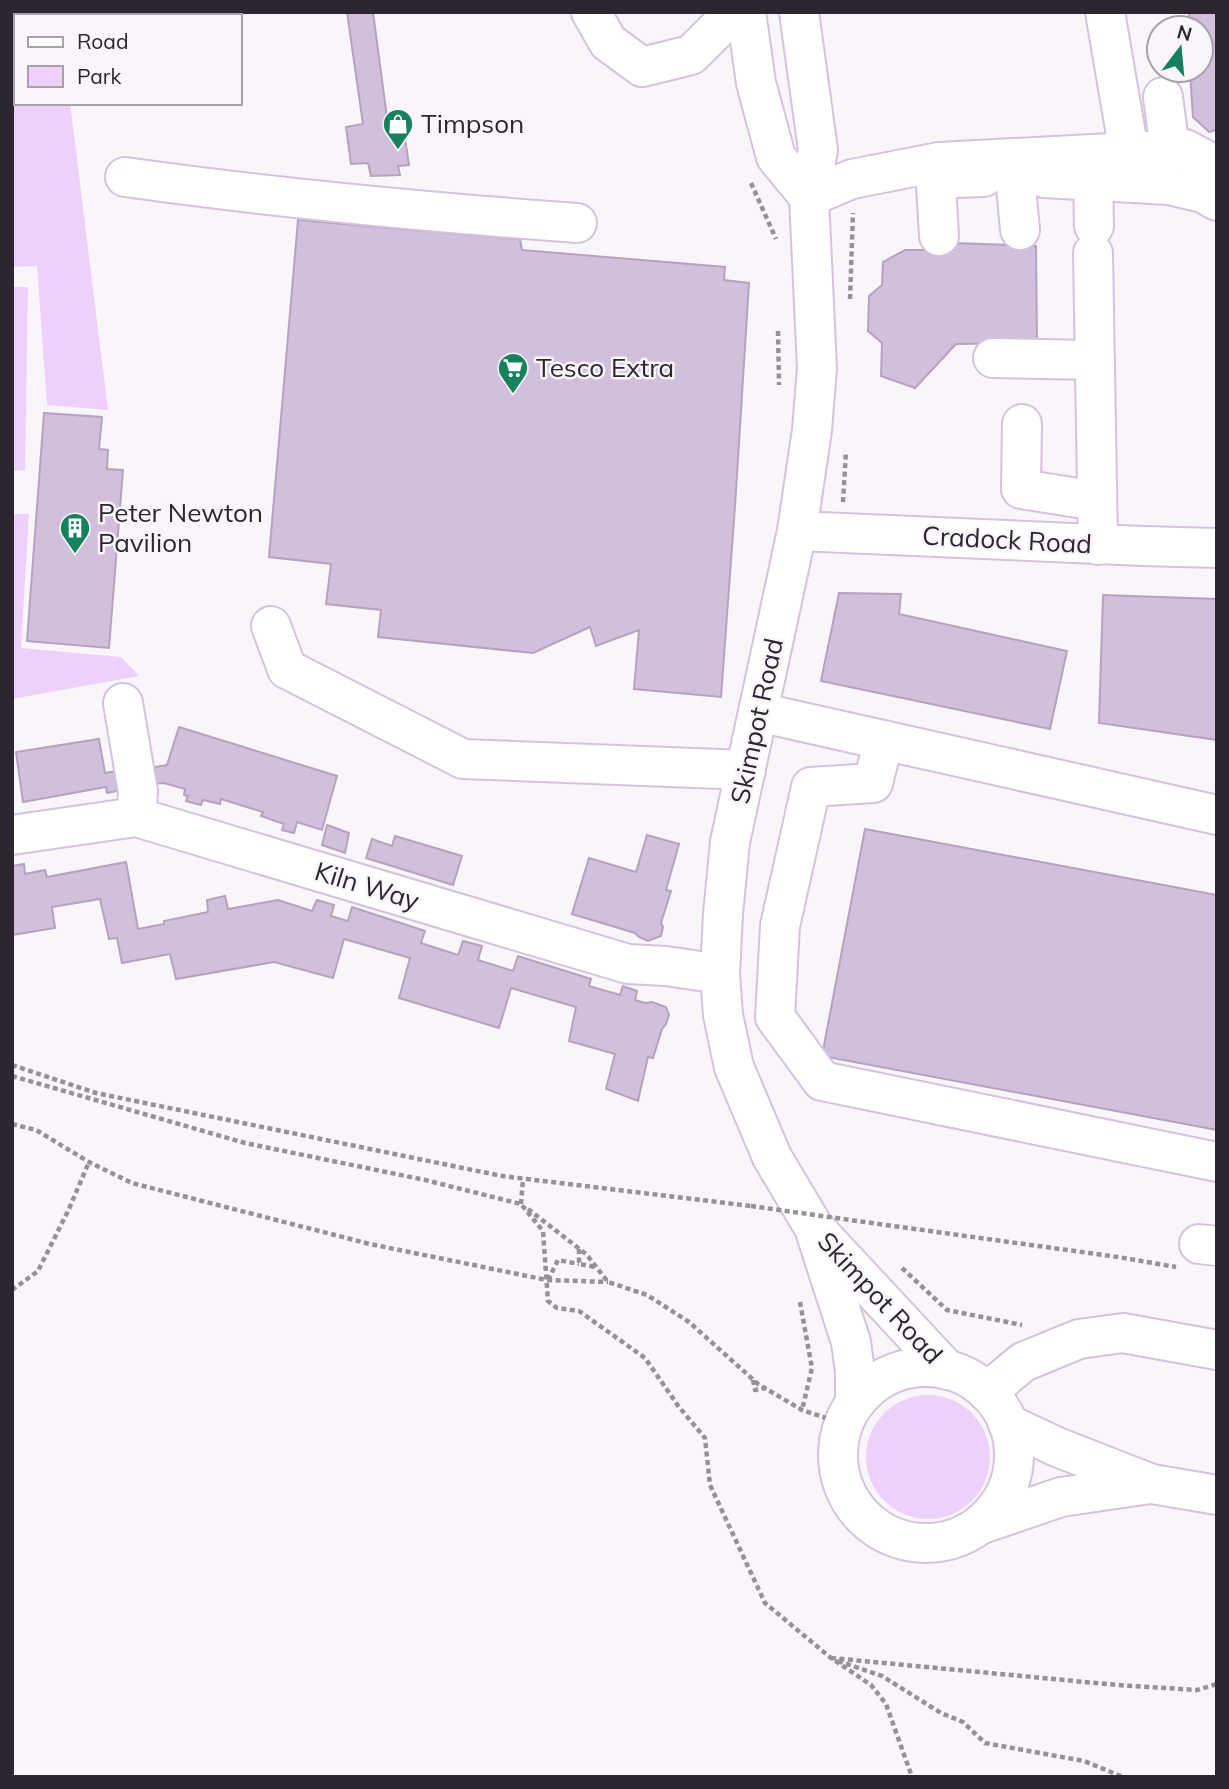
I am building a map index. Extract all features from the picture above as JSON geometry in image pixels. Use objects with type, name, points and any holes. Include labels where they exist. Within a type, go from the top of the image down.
[{"type":"main road","points":[[591,12],[608,42],[642,67],[691,55],[722,24],[727,12]]},
{"type":"main road","points":[[746,12],[756,83],[776,157],[809,197],[852,179],[939,162],[1185,149],[1217,166]]},
{"type":"main road","name":"Skimpot Road","points":[[799,12],[818,150],[809,197],[817,368],[812,430],[797,531],[730,842],[720,974],[723,1015],[734,1067],[772,1157],[829,1219],[947,1370]]},
{"type":"main road","points":[[1105,12],[1129,152]]},
{"type":"main road","points":[[1163,97],[1170,150]]},
{"type":"main road","points":[[1015,176],[1020,230]]},
{"type":"main road","points":[[939,236],[936,186],[954,178],[1015,176],[1170,185],[1203,193],[1217,201]]},
{"type":"main road","points":[[125,177],[438,213],[576,223]]},
{"type":"main road","points":[[1093,180],[1098,545]]},
{"type":"main road","points":[[993,358],[1096,360]]},
{"type":"main road","points":[[1022,424],[1021,489],[1097,501]]},
{"type":"main road","name":"Cradock Road","points":[[797,531],[1217,548]]},
{"type":"main road","points":[[271,626],[287,669],[463,759],[746,770]]},
{"type":"main road","points":[[124,703],[138,792],[136,817]]},
{"type":"main road","points":[[758,712],[1217,815]]},
{"type":"main road","points":[[884,740],[873,783],[811,787],[780,926],[775,1017],[822,1081],[1217,1162]]},
{"type":"main road","name":"Kiln Way","points":[[12,835],[136,817],[628,964],[666,966],[720,974]]},
{"type":"main road","name":"Skimpot Road","points":[[829,1219],[851,1342],[855,1403]]},
{"type":"main road","points":[[987,1392],[1023,1362],[1079,1339],[1123,1333],[1217,1350]]},
{"type":"main road","points":[[982,1524],[1000,1503],[1011,1478],[1014,1451],[1008,1424],[987,1392],[961,1375],[930,1367],[896,1373],[867,1390],[855,1403],[844,1424],[838,1449],[840,1475],[849,1498],[865,1519],[886,1534],[910,1542],[936,1543],[960,1537],[982,1524],[1061,1497],[1152,1484]]},
{"type":"main road","points":[[1008,1424],[1057,1447],[1152,1484],[1217,1495]]},
{"type":"path","points":[[748,176],[778,243]]},
{"type":"path","points":[[778,326],[779,395]]},
{"type":"path","points":[[12,1065],[96,1093],[523,1179],[751,1206],[1118,1257],[1198,1253]]},
{"type":"path","points":[[12,1076],[245,1143],[425,1180],[521,1204],[579,1249],[608,1282]]},
{"type":"path","points":[[12,1124],[36,1130],[89,1163],[132,1183],[370,1244],[547,1280],[608,1282],[647,1295],[689,1322],[753,1379],[802,1410]]},
{"type":"path","points":[[12,1290],[38,1271],[89,1163]]},
{"type":"path","points":[[523,1179],[521,1204],[543,1231],[548,1301],[557,1308],[579,1311],[645,1358],[678,1407],[705,1438],[710,1485],[765,1603],[831,1658],[871,1685],[887,1704],[912,1777]]},
{"type":"path","points":[[829,1219],[863,1230]]},
{"type":"path","points":[[579,1249],[579,1264]]},
{"type":"path","points":[[547,1280],[558,1260],[596,1267]]},
{"type":"path","points":[[900,1266],[947,1310],[1031,1327]]},
{"type":"path","points":[[831,1658],[1117,1685],[1197,1690],[1217,1685]]},
{"type":"path","points":[[831,1658],[882,1676],[941,1713],[963,1722],[985,1743],[1084,1762],[1123,1777]]},
{"type":"green space","points":[[12,12],[59,12],[14,14],[14,105],[70,105],[108,410],[47,405],[37,266],[12,267]]},
{"type":"green space","points":[[12,287],[28,287],[25,470],[12,471]]},
{"type":"green space","points":[[12,514],[29,514],[21,648],[121,657],[139,676],[12,699]]},
{"type":"green space","points":[[928,1395],[952,1400],[972,1413],[985,1433],[990,1457],[985,1481],[972,1501],[952,1514],[928,1519],[904,1514],[884,1501],[871,1481],[866,1457],[871,1433],[884,1413],[904,1400]]},
{"type":"building","points":[[347,12],[373,12],[389,133],[404,131],[409,165],[398,166],[400,175],[371,176],[368,163],[351,164],[346,127],[363,124]]},
{"type":"building","points":[[1217,12],[1217,130],[1209,132],[1193,117],[1191,84],[1215,84],[1215,14],[1189,14]]},
{"type":"building","name":"Tesco Extra","points":[[298,220],[520,239],[522,250],[725,267],[724,280],[749,283],[721,697],[634,689],[639,630],[596,646],[590,627],[533,653],[378,637],[381,610],[326,604],[331,564],[269,557]]},
{"type":"building","points":[[954,243],[1036,246],[1037,343],[956,344],[915,388],[881,376],[882,343],[868,331],[869,296],[882,285],[883,262],[905,250],[954,250]]},
{"type":"building","name":"Peter Newton Pavilion","points":[[44,413],[102,417],[99,449],[108,450],[107,469],[123,470],[109,648],[27,641]]},
{"type":"building","points":[[839,593],[901,594],[899,614],[1067,651],[1050,729],[821,681]]},
{"type":"building","points":[[1103,595],[1217,599],[1217,740],[1099,723]]},
{"type":"building","points":[[179,727],[337,776],[322,830],[297,822],[294,833],[282,830],[284,824],[261,816],[263,812],[221,799],[220,804],[203,800],[201,805],[186,801],[188,796],[184,795],[185,789],[164,783],[152,784],[149,768],[167,765]]},
{"type":"building","points":[[99,739],[105,773],[128,769],[132,788],[107,793],[106,787],[23,802],[16,752]]},
{"type":"building","points":[[327,825],[349,833],[345,853],[322,845]]},
{"type":"building","points":[[865,829],[1217,895],[1217,1130],[822,1056]]},
{"type":"building","points":[[647,835],[679,844],[666,890],[671,891],[661,923],[661,936],[648,941],[635,933],[572,914],[589,858],[636,872]]},
{"type":"building","points":[[395,836],[462,856],[453,885],[366,858],[372,839],[392,846]]},
{"type":"building","points":[[126,862],[138,929],[208,912],[207,900],[225,896],[228,909],[278,900],[312,911],[317,900],[334,905],[331,916],[348,921],[352,907],[425,931],[421,943],[458,955],[463,941],[482,946],[478,960],[513,971],[518,956],[591,979],[589,986],[620,995],[623,986],[637,991],[635,1000],[666,1007],[669,1015],[653,1058],[648,1057],[638,1101],[606,1089],[615,1054],[569,1041],[576,1007],[511,988],[499,1028],[399,998],[410,958],[344,939],[333,978],[274,962],[176,979],[170,954],[122,963],[117,938],[109,939],[100,899],[52,907],[55,928],[12,935],[12,866],[24,864],[25,874],[45,870],[47,877]]},
{"type":"place","name":"Timpson","points":[[398,151]]},
{"type":"place","name":"Tesco Extra","points":[[513,395]]},
{"type":"place","name":"Peter Newton Pavilion","points":[[75,555]]}]
